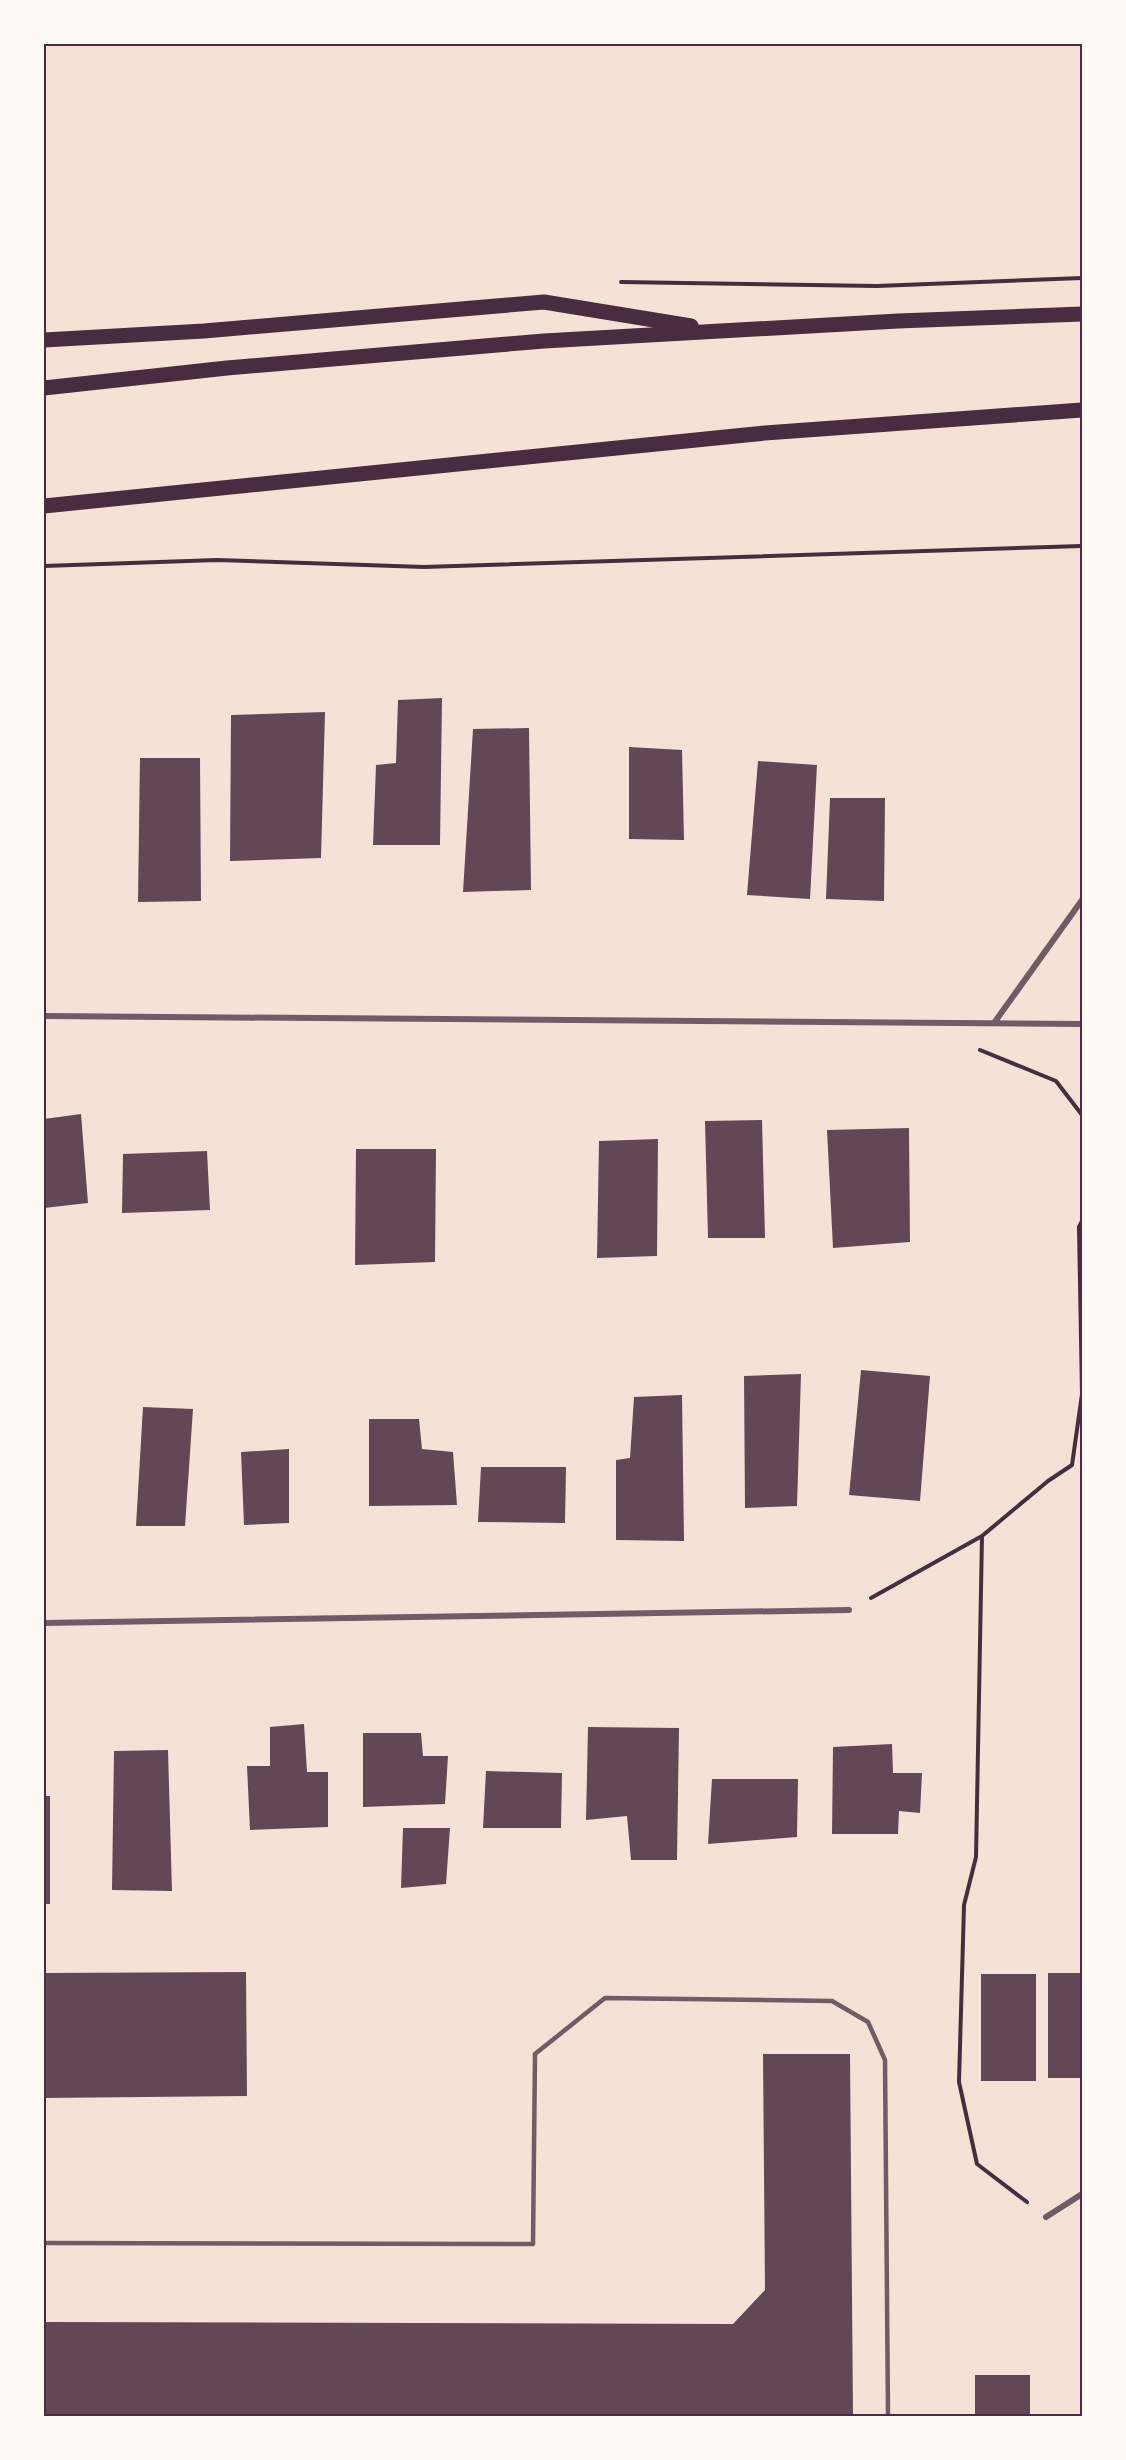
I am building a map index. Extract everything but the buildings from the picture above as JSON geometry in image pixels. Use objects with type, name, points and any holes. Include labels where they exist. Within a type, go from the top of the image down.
[{"type":"main road","points":[[44,340],[204,331],[544,302],[721,331]]},
{"type":"main road","points":[[44,388],[227,368],[544,341],[1083,314]]},
{"type":"main road","points":[[44,506],[754,434],[1083,410]]},
{"type":"street","points":[[994,1023],[1083,900]]},
{"type":"street","points":[[44,1016],[1083,1024]]},
{"type":"street","points":[[44,1623],[849,1610]]},
{"type":"street","points":[[1046,2217],[1083,2194]]},
{"type":"lane","points":[[44,2243],[533,2244],[535,2054],[605,1998],[832,2001],[867,2022],[885,2060],[888,2416]]},
{"type":"path","points":[[44,567],[218,560],[424,567],[1083,546]]},
{"type":"path","points":[[937,1023],[961,1043],[1056,1081],[1083,1115]]},
{"type":"path","points":[[849,1610],[982,1536],[1048,1481],[1072,1465],[1082,1394],[1079,1227],[1083,1221]]},
{"type":"path","points":[[982,1536],[976,1857],[964,1905],[959,2082],[977,2164],[1046,2217]]}]
